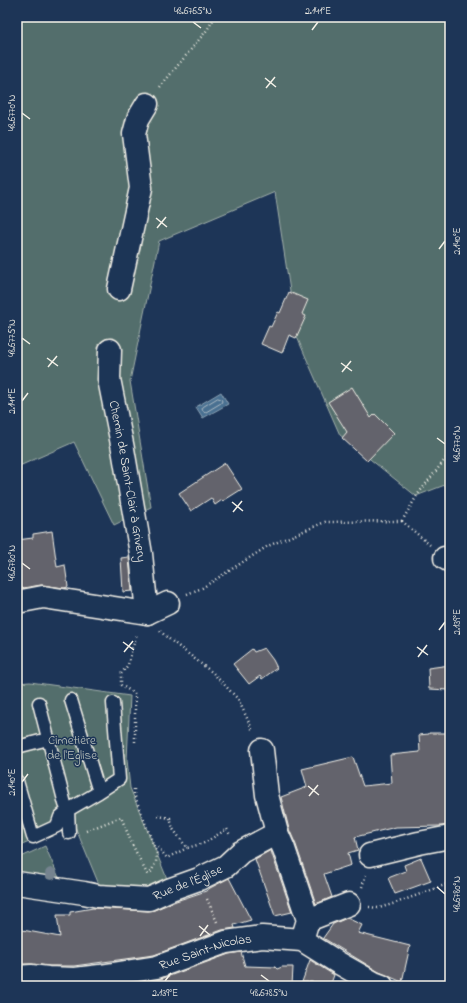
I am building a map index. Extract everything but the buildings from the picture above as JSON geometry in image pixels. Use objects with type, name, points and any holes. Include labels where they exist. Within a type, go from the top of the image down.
[{"type":"street","points":[[119,289],[142,188],[134,134],[138,119],[147,104]]},
{"type":"street","name":"Chemin de Saint-Clair à Grivery","points":[[110,350],[109,379],[141,554],[147,613]]},
{"type":"street","points":[[17,602],[43,597],[147,613],[168,603]]},
{"type":"street","points":[[262,750],[267,795],[277,833],[284,849],[305,930],[349,904]]},
{"type":"street","name":"Rue de l'Église","points":[[17,883],[84,892],[98,896],[150,899],[226,866],[241,852],[277,833]]},
{"type":"street","points":[[370,855],[450,837]]},
{"type":"street","name":"Rue Saint-Nicolas","points":[[17,977],[31,976],[48,978],[75,978],[100,976],[157,967],[226,942],[305,930],[337,962],[382,986]]},
{"type":"lane","points":[[71,700],[99,792]]},
{"type":"lane","points":[[39,703],[65,804],[68,810],[69,833]]},
{"type":"lane","points":[[17,781],[33,837],[57,826],[60,817],[68,810],[119,779],[113,703]]},
{"type":"lane","points":[[17,746],[48,739]]},
{"type":"path","points":[[147,104],[208,30],[216,17]]},
{"type":"path","points":[[402,520],[418,494],[450,453]]},
{"type":"path","points":[[168,603],[202,588],[268,546],[325,522],[402,520],[448,559]]},
{"type":"path","points":[[121,674],[128,665],[132,648],[147,613]]},
{"type":"path","points":[[170,639],[213,673],[238,699],[262,750]]},
{"type":"path","points":[[134,783],[134,794],[157,854],[156,862],[148,878]]},
{"type":"path","points":[[158,816],[170,818],[173,829],[187,848]]},
{"type":"path","points":[[86,831],[121,817],[148,878]]},
{"type":"path","points":[[158,847],[167,858],[187,848],[204,843],[227,829],[241,852]]},
{"type":"path","points":[[148,878],[154,876]]},
{"type":"path","points":[[349,904],[379,908],[450,883]]},
{"type":"path","points":[[204,893],[226,942]]},
{"type":"green space","points":[[17,17],[450,17],[450,483],[416,496],[340,435],[297,337],[275,192],[159,241],[130,381],[151,507],[114,525],[74,442],[17,467]]},
{"type":"green space","name":"Cimetière de l'Eglise","points":[[30,682],[130,696],[127,760],[130,788],[170,886],[134,893],[100,887],[74,824],[17,847],[17,683]]},
{"type":"green space","points":[[45,846],[60,880],[24,880],[17,859]]},
{"type":"water","points":[[221,392],[228,404],[203,418],[196,407]]}]
